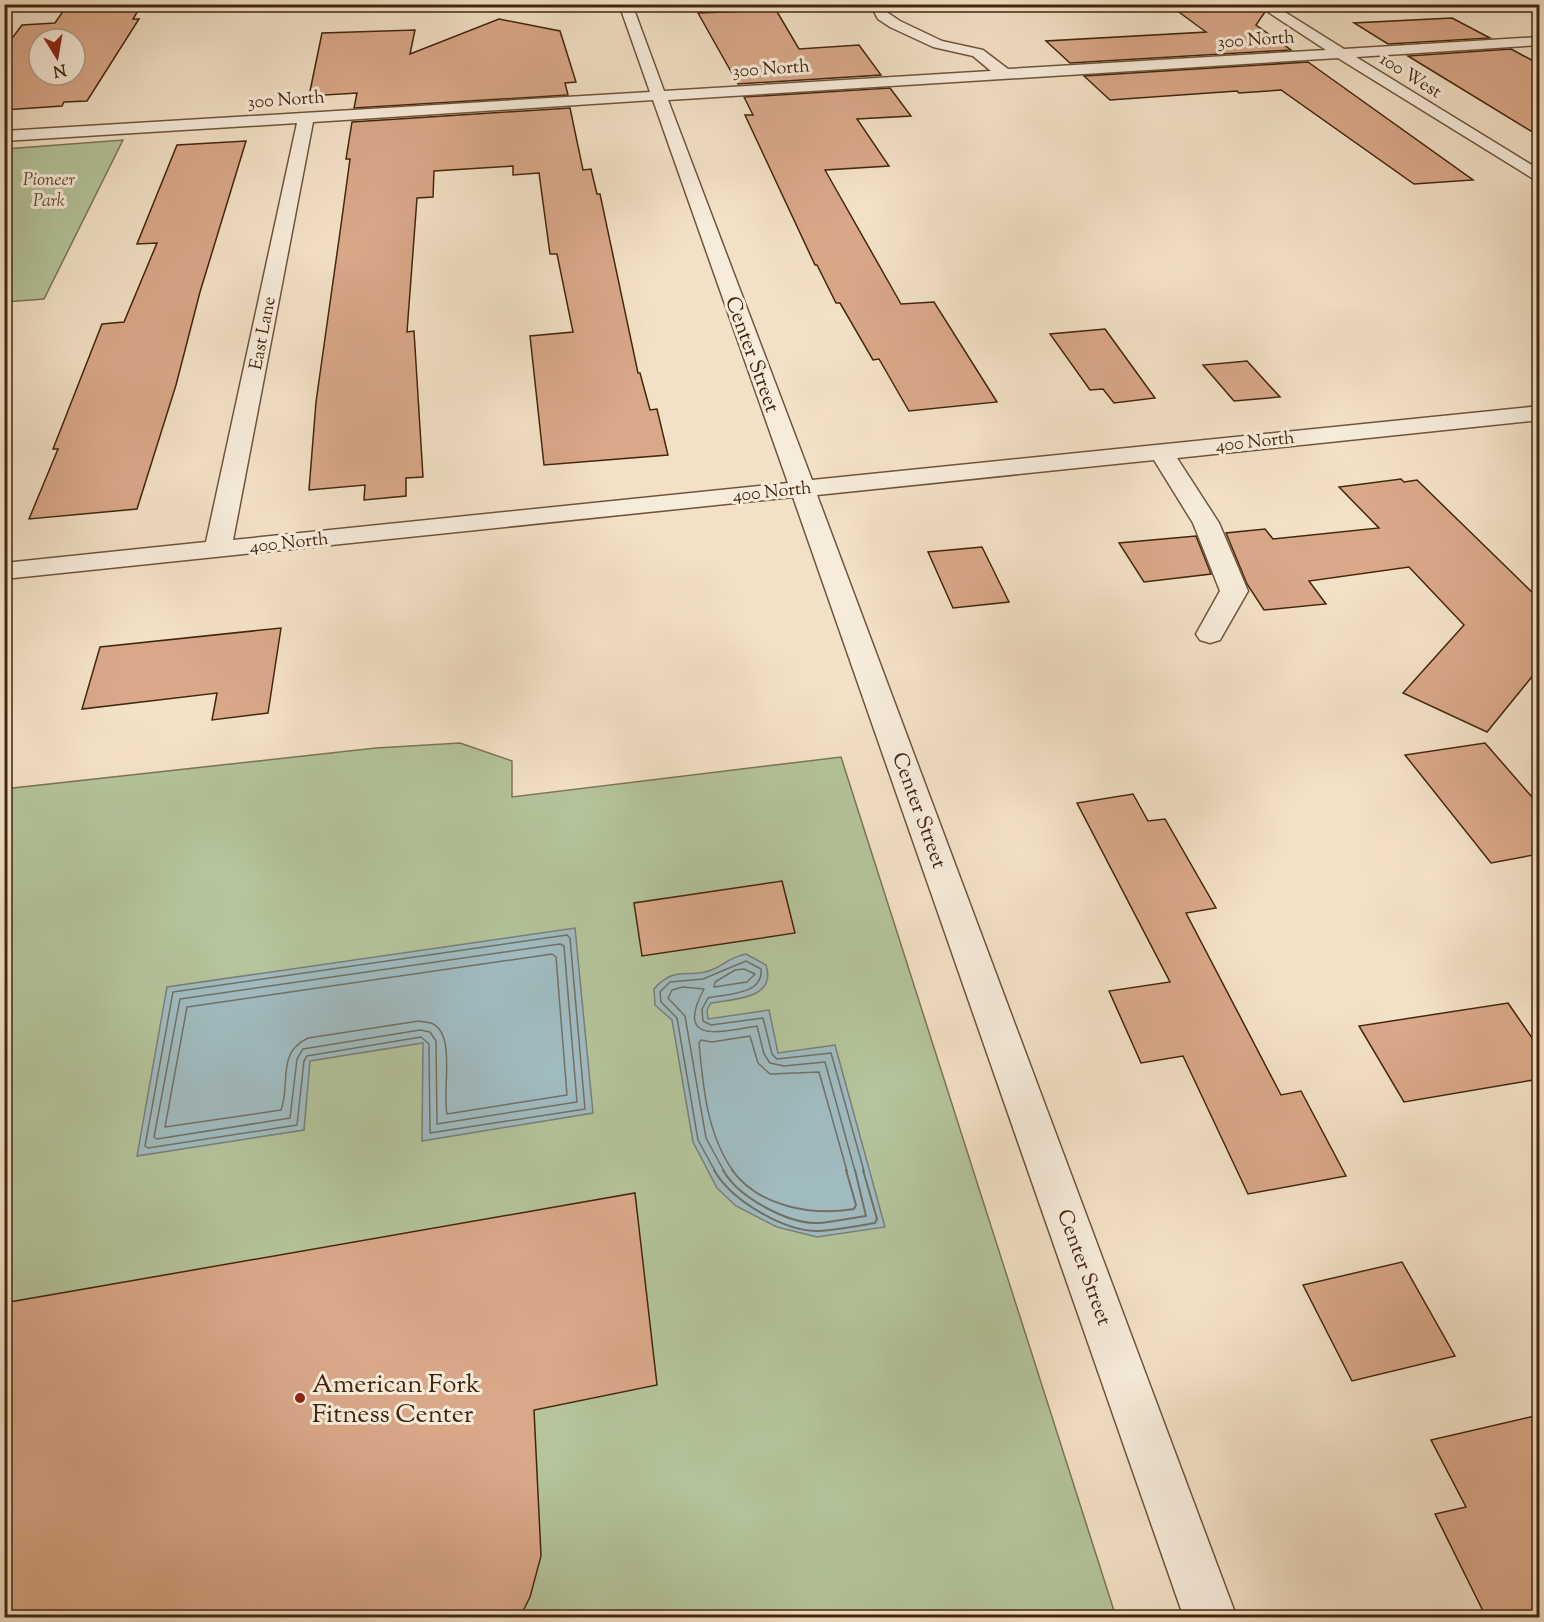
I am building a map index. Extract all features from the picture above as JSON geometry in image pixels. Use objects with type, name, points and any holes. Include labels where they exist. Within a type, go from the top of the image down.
[{"type":"street","name":"Center Street","points":[[625,4],[898,749],[1211,1617]]},
{"type":"street","points":[[876,4],[884,16],[895,24],[938,44],[978,52],[1005,74]]},
{"type":"street","name":"100 West","points":[[1262,4],[1539,178]]},
{"type":"street","name":"300 North","points":[[4,136],[1539,41]]},
{"type":"street","points":[[922,52],[938,44]]},
{"type":"street","points":[[912,65],[923,79]]},
{"type":"street","name":"East Lane","points":[[218,549],[306,117]]},
{"type":"street","name":"400 North","points":[[4,571],[1539,413]]},
{"type":"street","points":[[1161,451],[1206,523],[1234,591],[1210,634]]},
{"type":"green space","name":"Pioneer Park","points":[[123,140],[44,299],[5,302],[5,149]]},
{"type":"green space","name":"American Fork Fitness Center","points":[[460,743],[512,761],[512,797],[841,757],[1116,1617],[5,1617],[4,789],[376,748]]},
{"type":"water","points":[[575,928],[593,1113],[422,1141],[423,1043],[310,1061],[304,1130],[137,1156],[167,987]]},
{"type":"water","points":[[746,954],[766,965],[768,976],[765,985],[751,995],[711,1003],[707,1010],[708,1019],[769,1010],[778,1053],[835,1045],[885,1227],[817,1237],[777,1227],[736,1206],[717,1188],[693,1142],[672,1020],[655,1005],[654,989],[662,981],[677,974],[707,972],[733,958]]},
{"type":"building","points":[[68,4],[142,4],[133,19],[139,19],[87,101],[64,102],[62,106],[4,110],[4,49],[22,25],[55,23]]},
{"type":"building","points":[[1168,4],[1254,4],[1265,12],[1256,25],[1291,50],[1070,63],[1046,41],[1206,32]]},
{"type":"building","points":[[776,10],[799,49],[859,45],[881,75],[738,84],[698,13]]},
{"type":"building","points":[[1452,18],[1490,38],[1388,44],[1354,23]]},
{"type":"building","points":[[499,19],[560,31],[576,82],[565,83],[568,95],[354,108],[357,93],[309,96],[322,33],[415,30],[410,54]]},
{"type":"building","points":[[1511,49],[1539,64],[1539,136],[1408,56]]},
{"type":"building","points":[[1308,62],[1473,180],[1414,184],[1281,90],[1110,100],[1084,76]]},
{"type":"building","points":[[890,88],[911,116],[857,119],[889,166],[825,170],[901,304],[934,302],[997,402],[909,411],[879,359],[873,360],[840,303],[836,303],[815,265],[745,115],[753,115],[744,97]]},
{"type":"building","points":[[570,108],[583,170],[591,169],[597,194],[600,194],[638,373],[640,373],[650,410],[657,409],[668,455],[544,465],[530,336],[573,332],[557,254],[550,254],[539,173],[513,175],[513,166],[434,171],[433,197],[417,198],[407,332],[414,331],[423,477],[406,478],[406,496],[364,500],[365,485],[309,490],[316,402],[350,159],[346,159],[352,122]]},
{"type":"building","points":[[246,141],[200,292],[176,385],[137,509],[29,519],[58,449],[53,449],[102,324],[124,322],[157,243],[137,244],[177,145]]},
{"type":"building","points":[[1105,329],[1155,398],[1114,403],[1103,389],[1090,390],[1050,334]]},
{"type":"building","points":[[1247,361],[1280,397],[1234,401],[1203,365]]},
{"type":"building","points":[[1401,479],[1404,482],[1417,480],[1539,599],[1539,668],[1487,732],[1403,693],[1464,625],[1409,567],[1309,581],[1326,604],[1264,610],[1247,584],[1226,533],[1265,529],[1273,539],[1379,528],[1339,487]]},
{"type":"building","points":[[1196,536],[1211,574],[1144,582],[1119,543]]},
{"type":"building","points":[[982,547],[1009,602],[953,608],[928,552]]},
{"type":"building","points":[[281,628],[268,713],[212,720],[217,693],[82,709],[100,647]]},
{"type":"building","points":[[1485,743],[1539,805],[1539,854],[1491,863],[1405,755]]},
{"type":"building","points":[[1133,794],[1148,821],[1165,819],[1216,908],[1186,913],[1281,1095],[1301,1091],[1346,1176],[1248,1194],[1183,1056],[1141,1063],[1109,991],[1170,982],[1077,803]]},
{"type":"building","points":[[782,881],[795,933],[642,956],[634,903]]},
{"type":"building","points":[[1508,1003],[1539,1048],[1539,1079],[1404,1102],[1359,1026]]},
{"type":"building","name":"American Fork Fitness Center","points":[[635,1193],[657,1385],[534,1410],[541,1556],[530,1597],[520,1617],[4,1617],[4,1303]]},
{"type":"building","points":[[1402,1262],[1455,1356],[1352,1381],[1303,1285]]},
{"type":"building","points":[[1539,1415],[1539,1617],[1486,1617],[1435,1514],[1466,1507],[1431,1440]]},
{"type":"place","name":"American Fork Fitness Center","points":[[300,1398]]}]
